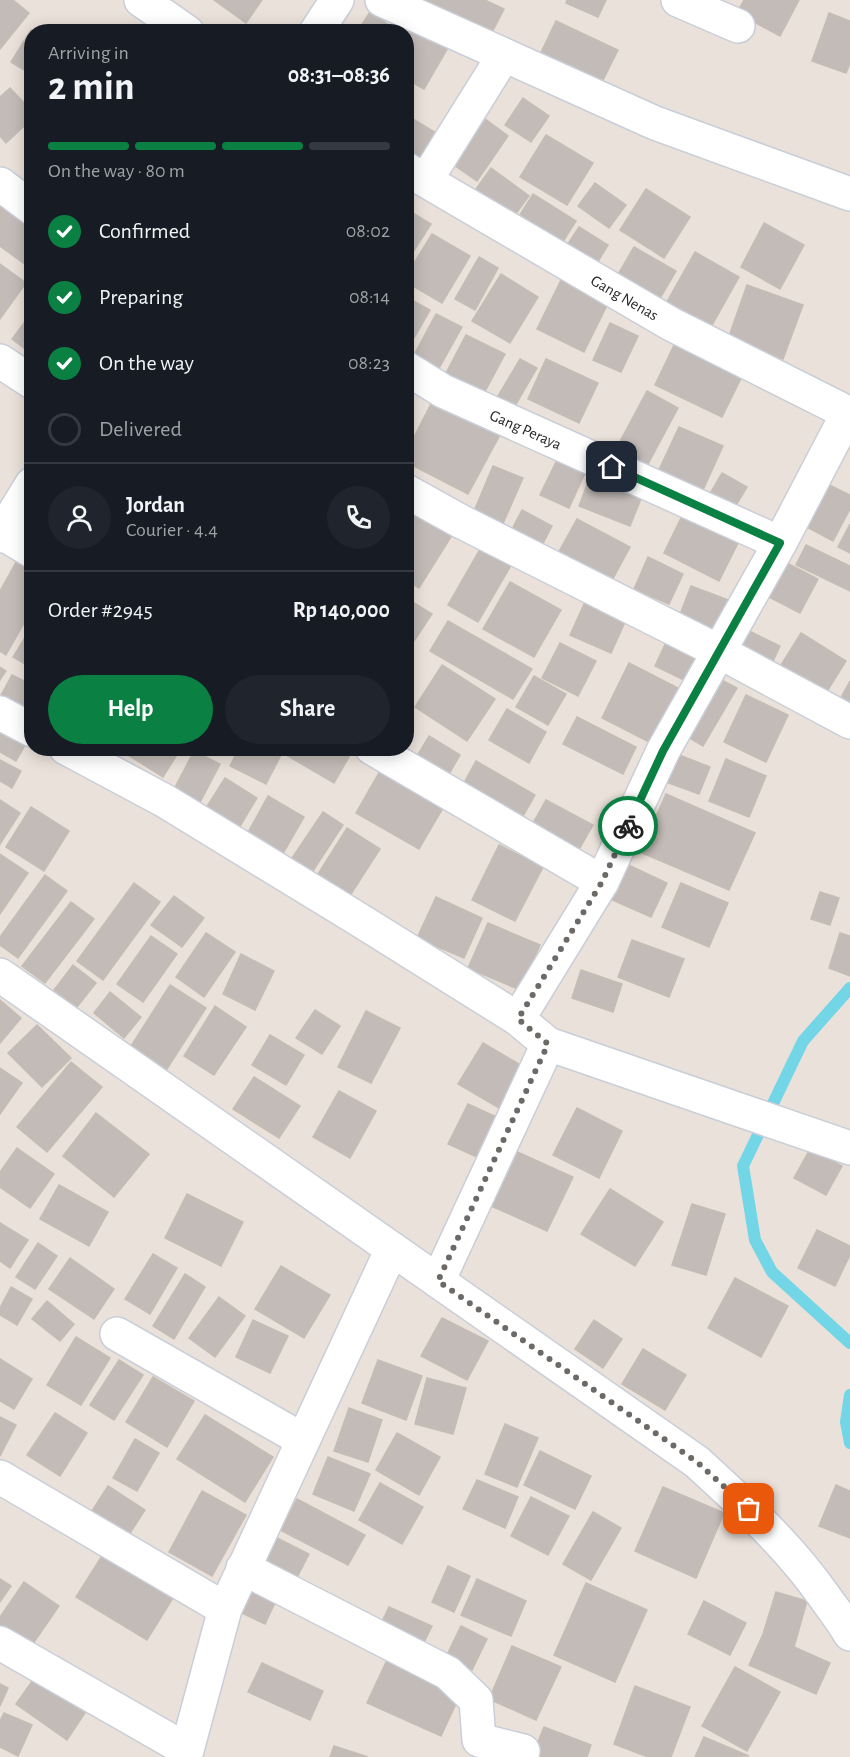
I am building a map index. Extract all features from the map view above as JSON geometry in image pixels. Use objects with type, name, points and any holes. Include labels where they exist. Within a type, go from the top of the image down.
[{"type":"street","points":[[141,0],[176,24]]},
{"type":"street","points":[[321,24],[337,0]]},
{"type":"street","points":[[382,0],[655,123],[850,194]]},
{"type":"street","points":[[678,0],[738,26]]},
{"type":"street","points":[[416,174],[504,55]]},
{"type":"street","name":"Gang Nenas","points":[[416,174],[671,324],[849,413]]},
{"type":"street","points":[[0,184],[24,202]]},
{"type":"street","points":[[0,361],[24,377]]},
{"type":"street","name":"Gang Peraya","points":[[414,373],[443,391],[780,543]]},
{"type":"street","points":[[518,1019],[602,882],[663,751],[780,543],[849,413]]},
{"type":"street","points":[[414,495],[718,651],[850,722]]},
{"type":"street","points":[[24,497],[1,534],[24,547]]},
{"type":"street","points":[[0,713],[24,726]]},
{"type":"street","points":[[81,756],[165,801],[518,1019],[548,1044],[850,1148]]},
{"type":"street","points":[[386,756],[602,882]]},
{"type":"street","points":[[0,975],[697,1462],[782,1542],[811,1578],[850,1634]]},
{"type":"street","points":[[438,1281],[548,1044]]},
{"type":"street","points":[[0,1643],[185,1753],[225,1609],[392,1249]]},
{"type":"street","points":[[117,1334],[303,1440]]},
{"type":"street","points":[[0,1477],[225,1609]]},
{"type":"street","points":[[243,1568],[448,1673],[476,1700],[478,1740],[523,1751]]},
{"type":"street","points":[[811,1578],[850,1592]]},
{"type":"building","points":[[0,0],[13,0],[29,13],[0,49]]},
{"type":"building","points":[[214,0],[262,0],[246,23]]},
{"type":"building","points":[[420,0],[485,0],[504,9],[487,42]]},
{"type":"building","points":[[567,0],[606,0],[598,17],[566,3]]},
{"type":"building","points":[[744,0],[799,0],[780,36],[737,13]]},
{"type":"building","points":[[370,12],[387,24],[362,24]]},
{"type":"building","points":[[829,13],[850,21],[850,63],[846,73],[812,61]]},
{"type":"building","points":[[556,21],[618,50],[599,88],[538,59]]},
{"type":"building","points":[[414,26],[449,46],[424,89],[414,83]]},
{"type":"building","points":[[24,41],[24,70],[11,62]]},
{"type":"building","points":[[10,88],[24,103],[24,126],[6,143],[0,136],[0,97]]},
{"type":"building","points":[[523,98],[549,116],[531,142],[505,125]]},
{"type":"building","points":[[480,115],[508,136],[477,181],[448,161]]},
{"type":"building","points":[[414,120],[443,137],[424,169],[414,163]]},
{"type":"building","points":[[546,135],[593,163],[567,205],[520,177]]},
{"type":"building","points":[[491,168],[529,196],[509,223],[471,196]]},
{"type":"building","points":[[595,183],[626,205],[609,228],[578,206]]},
{"type":"building","points":[[646,189],[690,217],[664,258],[620,230]]},
{"type":"building","points":[[533,194],[576,221],[559,248],[516,221]]},
{"type":"building","points":[[0,203],[24,218],[24,264],[0,246]]},
{"type":"building","points":[[414,214],[431,224],[414,251]]},
{"type":"building","points":[[764,223],[804,245],[780,289],[741,267]]},
{"type":"building","points":[[579,227],[608,245],[594,268],[564,250]]},
{"type":"building","points":[[432,234],[470,256],[442,303],[414,287],[414,263]]},
{"type":"building","points":[[634,247],[676,271],[655,307],[613,283]]},
{"type":"building","points":[[695,252],[739,277],[707,334],[663,309]]},
{"type":"building","points":[[479,257],[498,268],[475,310],[455,299]]},
{"type":"building","points":[[0,264],[24,282],[24,286],[0,319]]},
{"type":"building","points":[[501,274],[538,297],[510,343],[472,321]]},
{"type":"building","points":[[564,274],[611,297],[584,352],[537,329]]},
{"type":"building","points":[[747,285],[803,305],[783,359],[728,339]]},
{"type":"building","points":[[414,301],[430,310],[414,338]]},
{"type":"building","points":[[436,314],[462,327],[438,370],[414,358]]},
{"type":"building","points":[[24,323],[24,348],[12,339]]},
{"type":"building","points":[[610,323],[638,336],[621,372],[593,360]]},
{"type":"building","points":[[466,335],[505,354],[482,397],[444,377]]},
{"type":"building","points":[[677,339],[745,370],[722,417],[655,385]]},
{"type":"building","points":[[520,359],[537,368],[515,406],[498,396]]},
{"type":"building","points":[[546,359],[598,383],[579,423],[528,399]]},
{"type":"building","points":[[647,391],[678,408],[647,466],[616,449]]},
{"type":"building","points":[[434,398],[501,433],[468,494],[414,466],[414,437]]},
{"type":"building","points":[[679,427],[723,446],[703,490],[659,470]]},
{"type":"building","points":[[557,460],[585,473],[569,508],[540,495]]},
{"type":"building","points":[[493,466],[523,478],[501,528],[472,516]]},
{"type":"building","points":[[593,469],[645,489],[630,526],[579,506]]},
{"type":"building","points":[[722,473],[747,487],[732,512],[708,497]]},
{"type":"building","points":[[823,482],[850,495],[850,509],[833,541],[801,524]]},
{"type":"building","points":[[414,507],[454,532],[419,588],[414,585]]},
{"type":"building","points":[[522,510],[552,526],[540,549],[509,535]]},
{"type":"building","points":[[683,514],[739,541],[719,581],[664,553]]},
{"type":"building","points":[[577,519],[630,547],[609,586],[556,557]]},
{"type":"building","points":[[850,524],[850,553],[838,547]]},
{"type":"building","points":[[483,544],[513,562],[478,622],[448,605]]},
{"type":"building","points":[[806,545],[850,566],[850,591],[796,565]]},
{"type":"building","points":[[20,555],[24,557],[24,623],[6,655],[0,651],[0,591]]},
{"type":"building","points":[[648,557],[683,574],[669,604],[634,589]]},
{"type":"building","points":[[779,559],[818,579],[800,613],[761,593]]},
{"type":"building","points":[[510,582],[561,610],[534,657],[483,629]]},
{"type":"building","points":[[691,586],[731,601],[719,632],[679,617]]},
{"type":"building","points":[[585,602],[626,620],[611,653],[570,635]]},
{"type":"building","points":[[414,603],[432,614],[414,641]]},
{"type":"building","points":[[448,621],[532,669],[513,699],[430,651]]},
{"type":"building","points":[[743,628],[780,646],[767,674],[731,656]]},
{"type":"building","points":[[671,632],[709,649],[692,684],[655,666]]},
{"type":"building","points":[[801,633],[846,661],[821,701],[776,673]]},
{"type":"building","points":[[24,639],[24,663],[13,657]]},
{"type":"building","points":[[560,643],[596,661],[578,696],[542,678]]},
{"type":"building","points":[[629,663],[682,690],[655,745],[602,718]]},
{"type":"building","points":[[442,665],[495,699],[467,741],[415,707]]},
{"type":"building","points":[[0,667],[6,671],[0,680]]},
{"type":"building","points":[[12,675],[24,681],[24,714],[0,697]]},
{"type":"building","points":[[534,676],[566,694],[548,725],[516,707]]},
{"type":"building","points":[[714,676],[737,688],[703,746],[681,733]]},
{"type":"building","points":[[850,681],[850,711],[837,705]]},
{"type":"building","points":[[746,695],[788,715],[766,762],[724,742]]},
{"type":"building","points":[[507,709],[546,732],[529,763],[489,740]]},
{"type":"building","points":[[577,717],[636,747],[623,774],[563,744]]},
{"type":"building","points":[[0,724],[24,738],[24,747],[16,761],[0,752]]},
{"type":"building","points":[[429,736],[460,755],[445,781],[413,763]]},
{"type":"building","points":[[669,751],[710,767],[699,794],[658,779]]},
{"type":"building","points":[[98,756],[114,756],[110,763]]},
{"type":"building","points":[[130,756],[176,756],[163,777]]},
{"type":"building","points":[[191,756],[204,756],[220,764],[195,812],[169,799]]},
{"type":"building","points":[[235,756],[280,756],[266,784],[230,766]]},
{"type":"building","points":[[288,756],[349,756],[334,783]]},
{"type":"building","points":[[726,759],[766,776],[749,817],[709,801]]},
{"type":"building","points":[[0,760],[21,771],[12,788],[0,781]]},
{"type":"building","points":[[476,761],[535,795],[518,825],[459,792]]},
{"type":"building","points":[[384,764],[447,801],[419,849],[356,813]]},
{"type":"building","points":[[225,778],[257,798],[239,828],[206,808]]},
{"type":"building","points":[[666,794],[755,833],[729,890],[640,852]]},
{"type":"building","points":[[268,796],[304,817],[281,857],[245,838]]},
{"type":"building","points":[[0,800],[20,813],[0,844]]},
{"type":"building","points":[[546,800],[593,825],[574,858],[528,832]]},
{"type":"building","points":[[31,807],[69,831],[44,871],[6,847]]},
{"type":"building","points":[[323,812],[343,825],[309,877],[288,864]]},
{"type":"building","points":[[347,828],[380,849],[346,902],[313,882]]},
{"type":"building","points":[[499,845],[543,867],[515,921],[472,900]]},
{"type":"building","points":[[0,854],[28,873],[0,914]]},
{"type":"building","points":[[622,862],[667,883],[651,917],[606,897]]},
{"type":"building","points":[[45,875],[67,891],[18,958],[0,945],[0,937]]},
{"type":"building","points":[[134,883],[160,902],[103,980],[77,961]]},
{"type":"building","points":[[681,883],[728,903],[709,947],[662,927]]},
{"type":"building","points":[[820,892],[839,898],[830,925],[811,919]]},
{"type":"building","points":[[174,896],[204,918],[182,947],[151,925]]},
{"type":"building","points":[[436,897],[482,918],[464,958],[417,938]]},
{"type":"building","points":[[71,902],[94,919],[45,983],[22,966]]},
{"type":"building","points":[[488,923],[540,945],[520,990],[468,968]]},
{"type":"building","points":[[206,933],[235,952],[204,997],[176,977]]},
{"type":"building","points":[[840,933],[850,936],[850,976],[829,968]]},
{"type":"building","points":[[151,936],[177,954],[143,1002],[117,984]]},
{"type":"building","points":[[632,940],[684,959],[669,997],[618,977]]},
{"type":"building","points":[[241,954],[274,971],[255,1010],[223,994]]},
{"type":"building","points":[[73,965],[96,983],[77,1007],[54,990]]},
{"type":"building","points":[[581,970],[622,984],[613,1012],[572,998]]},
{"type":"building","points":[[170,985],[206,1008],[167,1069],[131,1046]]},
{"type":"building","points":[[110,992],[141,1017],[124,1038],[94,1013]]},
{"type":"building","points":[[0,1000],[21,1018],[0,1043]]},
{"type":"building","points":[[215,1006],[246,1027],[214,1075],[184,1056]]},
{"type":"building","points":[[315,1010],[340,1026],[322,1054],[296,1038]]},
{"type":"building","points":[[366,1011],[400,1028],[371,1083],[338,1067]]},
{"type":"building","points":[[37,1025],[71,1058],[42,1087],[8,1053]]},
{"type":"building","points":[[270,1035],[304,1055],[286,1085],[252,1065]]},
{"type":"building","points":[[483,1043],[524,1067],[499,1108],[458,1084]]},
{"type":"building","points":[[71,1062],[102,1087],[47,1152],[17,1127]]},
{"type":"building","points":[[0,1068],[22,1083],[0,1114]]},
{"type":"building","points":[[254,1077],[300,1106],[279,1138],[233,1109]]},
{"type":"building","points":[[339,1091],[376,1111],[350,1158],[313,1137]]},
{"type":"building","points":[[468,1104],[499,1118],[479,1158],[448,1144]]},
{"type":"building","points":[[577,1108],[622,1131],[599,1178],[553,1155]]},
{"type":"building","points":[[96,1113],[149,1154],[114,1197],[63,1156]]},
{"type":"building","points":[[17,1148],[54,1174],[30,1208],[0,1187],[0,1172]]},
{"type":"building","points":[[810,1149],[842,1166],[826,1195],[794,1178]]},
{"type":"building","points":[[513,1150],[573,1177],[547,1231],[489,1205]]},
{"type":"building","points":[[59,1185],[108,1212],[89,1246],[40,1219]]},
{"type":"building","points":[[610,1189],[663,1222],[635,1266],[581,1234]]},
{"type":"building","points":[[187,1194],[243,1222],[221,1266],[165,1238]]},
{"type":"building","points":[[692,1204],[725,1214],[706,1275],[672,1265]]},
{"type":"building","points":[[0,1223],[28,1240],[10,1268],[0,1261]]},
{"type":"building","points":[[817,1230],[850,1246],[850,1255],[835,1286],[798,1268]]},
{"type":"building","points":[[38,1243],[57,1256],[35,1289],[16,1277]]},
{"type":"building","points":[[153,1254],[177,1268],[150,1314],[125,1299]]},
{"type":"building","points":[[70,1258],[114,1289],[94,1319],[49,1289]]},
{"type":"building","points":[[281,1266],[330,1295],[304,1338],[255,1309]]},
{"type":"building","points":[[185,1274],[205,1287],[174,1339],[153,1326]]},
{"type":"building","points":[[735,1278],[788,1306],[761,1357],[708,1328]]},
{"type":"building","points":[[11,1287],[32,1299],[17,1325],[0,1315],[0,1308]]},
{"type":"building","points":[[219,1297],[245,1316],[215,1357],[189,1338]]},
{"type":"building","points":[[47,1301],[74,1324],[60,1341],[32,1319]]},
{"type":"building","points":[[442,1318],[488,1341],[467,1380],[421,1356]]},
{"type":"building","points":[[253,1320],[288,1336],[270,1373],[236,1357]]},
{"type":"building","points":[[594,1320],[622,1339],[603,1368],[575,1349]]},
{"type":"building","points":[[76,1337],[110,1358],[81,1405],[47,1385]]},
{"type":"building","points":[[643,1349],[686,1375],[665,1410],[622,1384]]},
{"type":"building","points":[[0,1359],[32,1379],[14,1409],[0,1401]]},
{"type":"building","points":[[119,1360],[143,1375],[114,1420],[90,1405]]},
{"type":"building","points":[[378,1360],[422,1376],[406,1420],[362,1403]]},
{"type":"building","points":[[153,1377],[194,1401],[167,1447],[126,1422]]},
{"type":"building","points":[[427,1378],[466,1388],[453,1434],[415,1424]]},
{"type":"building","points":[[349,1408],[382,1420],[368,1462],[334,1451]]},
{"type":"building","points":[[55,1413],[87,1433],[60,1476],[27,1455]]},
{"type":"building","points":[[205,1415],[273,1457],[245,1502],[177,1459]]},
{"type":"building","points":[[0,1417],[16,1425],[0,1456]]},
{"type":"building","points":[[505,1424],[538,1438],[517,1487],[485,1474]]},
{"type":"building","points":[[397,1433],[440,1457],[419,1495],[376,1470]]},
{"type":"building","points":[[135,1439],[159,1453],[137,1491],[113,1478]]},
{"type":"building","points":[[540,1451],[591,1476],[575,1509],[524,1485]]},
{"type":"building","points":[[328,1457],[370,1474],[354,1511],[313,1494]]},
{"type":"building","points":[[477,1480],[518,1497],[505,1528],[463,1509]]},
{"type":"building","points":[[380,1483],[423,1507],[402,1544],[359,1520]]},
{"type":"building","points":[[836,1485],[850,1491],[850,1538],[819,1526]]},
{"type":"building","points":[[108,1486],[145,1510],[125,1541],[88,1517]]},
{"type":"building","points":[[663,1487],[724,1513],[696,1578],[635,1551]]},
{"type":"building","points":[[202,1491],[246,1515],[212,1576],[169,1552]]},
{"type":"building","points":[[531,1497],[569,1516],[548,1555],[511,1536]]},
{"type":"building","points":[[297,1499],[365,1535],[348,1565],[280,1530]]},
{"type":"building","points":[[593,1512],[621,1528],[591,1580],[563,1564]]},
{"type":"building","points":[[269,1534],[309,1554],[294,1583],[255,1563]]},
{"type":"building","points":[[105,1551],[176,1593],[147,1640],[76,1597]]},
{"type":"building","points":[[448,1566],[470,1576],[454,1612],[432,1602]]},
{"type":"building","points":[[249,1577],[280,1592],[265,1624],[233,1609]]},
{"type":"building","points":[[0,1579],[11,1586],[0,1602]]},
{"type":"building","points":[[477,1579],[526,1601],[511,1636],[461,1615]]},
{"type":"building","points":[[24,1582],[59,1606],[28,1651],[0,1633],[0,1617]]},
{"type":"building","points":[[586,1583],[647,1610],[615,1682],[554,1655]]},
{"type":"building","points":[[776,1592],[807,1601],[794,1647],[830,1663],[816,1694],[749,1665],[763,1634]]},
{"type":"building","points":[[704,1601],[746,1623],[730,1655],[688,1634]]},
{"type":"building","points":[[389,1607],[432,1626],[421,1648],[379,1628]]},
{"type":"building","points":[[461,1626],[487,1639],[472,1670],[446,1657]]},
{"type":"building","points":[[512,1646],[561,1667],[536,1720],[489,1699]]},
{"type":"building","points":[[387,1660],[461,1693],[441,1736],[367,1703]]},
{"type":"building","points":[[262,1663],[323,1691],[310,1720],[248,1692]]},
{"type":"building","points":[[735,1667],[780,1692],[747,1751],[702,1726]]},
{"type":"building","points":[[35,1677],[85,1713],[67,1740],[16,1704]]},
{"type":"building","points":[[0,1684],[8,1688],[0,1706]]},
{"type":"building","points":[[635,1686],[690,1707],[671,1757],[648,1757],[614,1744]]},
{"type":"building","points":[[4,1713],[32,1725],[18,1756],[0,1747],[0,1721]]},
{"type":"building","points":[[544,1727],[591,1745],[587,1757],[532,1757]]},
{"type":"building","points":[[704,1737],[749,1756],[695,1757]]},
{"type":"building","points":[[334,1746],[368,1757],[330,1757]]},
{"type":"waterway","points":[[850,988],[803,1041],[743,1166],[755,1240],[772,1272],[850,1343]]},
{"type":"waterway","points":[[850,1395],[846,1422],[850,1443]]},
{"type":"way so far","points":[[628,826],[602,882],[518,1019],[548,1044],[438,1281],[697,1462],[749,1509]]},
{"type":"route","points":[[612,467],[780,543],[663,751],[628,826]]}]
